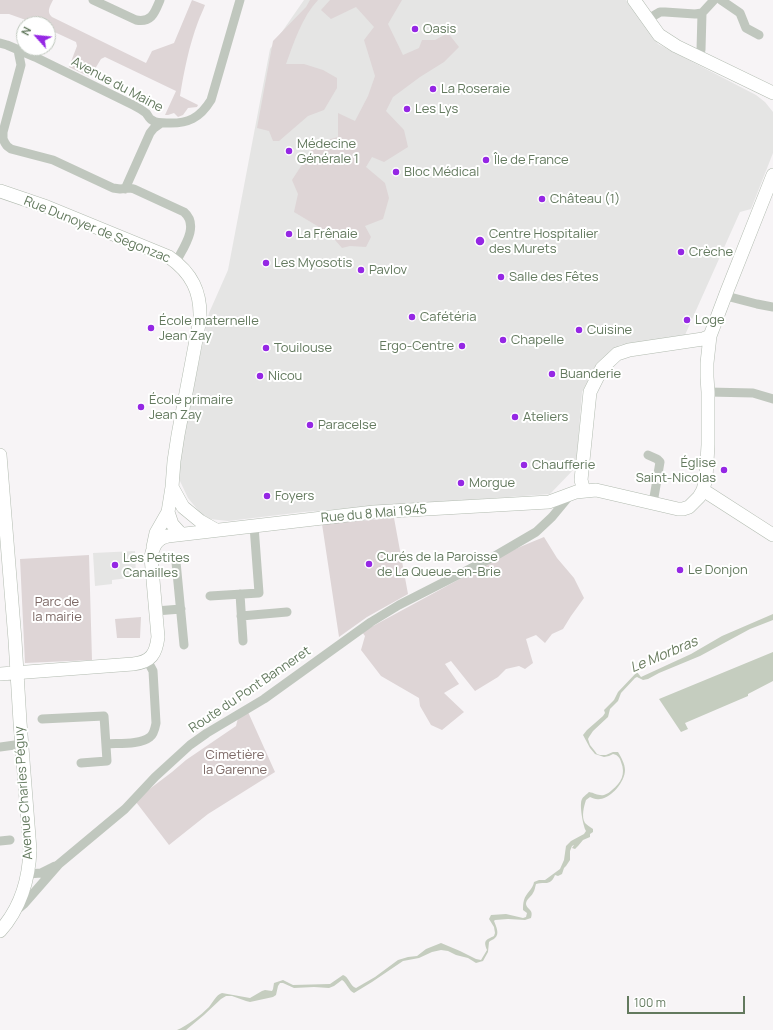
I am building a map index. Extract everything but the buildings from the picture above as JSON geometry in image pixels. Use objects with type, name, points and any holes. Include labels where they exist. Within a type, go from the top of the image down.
[{"type":"main road","points":[[634,0],[659,34],[676,46],[773,93]]},
{"type":"main road","points":[[757,85],[773,98]]},
{"type":"main road","points":[[710,336],[703,339],[629,350],[618,354],[602,368],[590,392],[578,489],[596,490],[672,508],[683,509],[699,497],[703,490],[706,478],[708,444],[707,363],[710,336],[773,175]]},
{"type":"main road","name":"Rue Dunoyer de Segonzac","points":[[0,192],[47,207],[169,257],[184,270],[194,283],[199,297],[200,319],[175,450],[168,512]]},
{"type":"main road","name":"Avenue Charles Péguy","points":[[0,455],[30,839],[30,863],[20,899],[14,912],[0,931]]},
{"type":"main road","points":[[172,487],[183,507],[200,521],[216,530]]},
{"type":"main road","name":"Rue du 8 Mai 1945","points":[[152,551],[155,544],[163,537],[181,534],[374,512],[549,502],[578,489]]},
{"type":"main road","points":[[703,490],[772,532]]},
{"type":"main road","points":[[181,534],[184,524],[183,507]]},
{"type":"main road","points":[[0,674],[133,664],[142,663],[147,660],[153,654],[158,638],[151,557],[156,533],[168,512]]},
{"type":"main road","points":[[168,512],[172,524],[181,534]]},
{"type":"street","points":[[93,0],[136,20],[142,21],[147,20],[154,14],[160,0]]},
{"type":"street","name":"Avenue du Maine","points":[[35,57],[145,112],[152,121],[161,123],[175,123],[190,120],[198,116],[206,109],[211,100],[240,0]]},
{"type":"street","points":[[648,19],[660,12],[702,13],[714,0]]},
{"type":"street","points":[[721,0],[740,13],[746,28],[759,35]]},
{"type":"street","points":[[701,50],[702,13]]},
{"type":"street","name":"Avenue du Maine","points":[[0,43],[16,49]]},
{"type":"street","points":[[19,56],[21,65],[3,132],[3,139],[7,146],[14,150],[53,160],[113,188],[134,189],[184,212],[188,216],[191,229],[176,262]]},
{"type":"street","points":[[21,65],[35,57]]},
{"type":"street","points":[[125,189],[150,133],[161,123]]},
{"type":"street","points":[[724,297],[773,307]]},
{"type":"street","points":[[708,392],[753,393],[773,399]]},
{"type":"street","points":[[648,455],[657,458],[660,462],[653,503]]},
{"type":"street","name":"Route du Pont Banneret","points":[[14,912],[24,904],[59,864],[125,808],[155,777],[190,745],[264,700],[371,622],[399,605],[495,556],[536,532],[578,489]]},
{"type":"street","points":[[549,502],[554,506],[552,517]]},
{"type":"street","points":[[210,596],[260,593],[254,526]]},
{"type":"street","points":[[176,562],[184,645]]},
{"type":"street","points":[[240,594],[243,641]]},
{"type":"street","points":[[156,611],[181,609]]},
{"type":"street","points":[[242,616],[287,612]]},
{"type":"street","points":[[106,744],[137,742],[151,736],[155,730],[156,723],[153,671],[147,660]]},
{"type":"street","points":[[42,719],[104,716],[107,761],[82,763]]},
{"type":"street","points":[[0,747],[22,744]]},
{"type":"street","points":[[0,841],[10,840]]},
{"type":"street","points":[[28,874],[41,873],[59,864]]},
{"type":"shaded area","name":"Centre Hospitalier des Murets","points":[[304,0],[626,0],[658,44],[756,95],[765,102],[773,112],[773,153],[751,209],[740,212],[685,335],[620,345],[596,365],[582,392],[576,467],[550,494],[303,512],[228,521],[210,519],[201,514],[188,498],[180,481],[177,469],[209,313],[228,270],[270,49]]},
{"type":"shaded area","name":"Les Petites Canailles","points":[[135,551],[136,577],[112,580],[112,584],[95,586],[93,553]]},
{"type":"shaded area","points":[[773,614],[773,620],[750,629],[700,656],[648,679],[643,680],[637,677],[635,678],[621,693],[618,701],[610,709],[608,717],[593,731],[588,739],[590,745],[597,754],[606,755],[613,752],[618,752],[625,768],[623,779],[617,789],[609,796],[599,799],[590,797],[586,800],[583,818],[585,823],[593,829],[590,837],[583,840],[575,849],[572,848],[574,845],[572,846],[570,851],[570,860],[564,868],[562,874],[558,876],[555,875],[551,881],[547,883],[536,884],[534,892],[526,902],[532,913],[531,918],[525,920],[508,919],[494,921],[497,934],[495,938],[489,942],[488,952],[483,961],[476,963],[468,958],[448,951],[441,950],[432,952],[419,958],[403,961],[354,993],[342,980],[329,988],[294,988],[280,983],[276,995],[273,997],[250,1002],[232,996],[226,996],[186,1030],[177,1030],[198,1017],[209,1007],[216,997],[222,993],[250,998],[265,990],[272,991],[274,983],[283,980],[293,985],[330,984],[343,975],[356,988],[375,977],[398,960],[417,956],[426,949],[441,943],[481,960],[487,950],[485,942],[494,936],[495,933],[494,927],[489,919],[491,915],[506,914],[523,918],[526,917],[527,913],[523,910],[524,901],[534,882],[545,880],[560,869],[564,860],[566,846],[586,831],[581,810],[581,802],[583,798],[589,792],[605,795],[615,787],[622,778],[623,770],[621,761],[618,757],[613,754],[604,757],[595,754],[583,735],[603,716],[605,713],[604,710],[614,700],[618,692],[637,672],[641,677],[691,654],[722,636]]},
{"type":"shaded area","points":[[773,652],[773,681],[748,694],[748,696],[685,723],[688,729],[681,732],[659,699]]},
{"type":"green space","points":[[0,0],[53,0],[49,11],[51,16],[16,16],[9,14],[0,14]]},
{"type":"green space","points":[[192,0],[205,5],[189,49],[180,96],[198,105],[197,107],[188,108],[183,115],[178,117],[174,113],[165,115],[176,91],[105,57],[101,59],[90,77],[69,67],[77,46],[76,42],[56,33],[56,19],[146,63],[152,51],[174,43]]},
{"type":"green space","points":[[310,0],[318,0],[307,14],[303,22],[286,64],[304,64],[323,70],[337,78],[337,88],[324,110],[308,116],[279,141],[273,141],[269,131],[257,128],[273,41],[306,7]]},
{"type":"green space","points":[[330,0],[402,0],[388,24],[403,55],[419,48],[422,40],[435,40],[448,33],[459,47],[444,62],[420,77],[393,97],[386,111],[404,130],[408,147],[384,162],[372,157],[366,167],[385,183],[389,198],[383,219],[365,226],[371,237],[366,247],[350,246],[342,248],[329,233],[294,212],[298,194],[292,180],[316,143],[338,137],[338,113],[355,121],[368,96],[375,76],[364,40],[374,27],[356,7],[331,19],[321,10]]},
{"type":"green space","points":[[394,518],[408,594],[367,617],[339,637],[322,524]]},
{"type":"green space","points":[[544,537],[557,558],[574,578],[584,598],[563,629],[552,634],[545,643],[536,635],[526,639],[533,663],[525,669],[519,666],[506,669],[498,677],[475,691],[451,661],[445,664],[459,684],[444,693],[464,712],[442,730],[431,725],[420,706],[419,698],[381,676],[361,650],[365,636],[362,632],[515,549]]},
{"type":"green space","name":"Parc de la mairie","points":[[89,555],[92,660],[25,663],[20,559]]},
{"type":"green space","points":[[141,617],[140,638],[117,638],[115,619]]},
{"type":"green space","name":"Cimetière la Garenne","points":[[248,712],[275,772],[208,814],[169,845],[136,802],[143,794],[186,760],[236,726],[238,718]]},
{"type":"place","name":"Oasis","points":[[415,29]]},
{"type":"place","name":"La Roseraie","points":[[433,89]]},
{"type":"place","name":"Les Lys","points":[[407,109]]},
{"type":"place","name":"Médecine Générale 1","points":[[289,151]]},
{"type":"place","name":"Île de France","points":[[486,160]]},
{"type":"place","name":"Bloc Médical","points":[[396,172]]},
{"type":"place","name":"Château (1)","points":[[542,199]]},
{"type":"place","name":"La Frênaie","points":[[289,234]]},
{"type":"place","name":"Centre Hospitalier des Murets","points":[[480,241]]},
{"type":"place","name":"Crèche","points":[[681,252]]},
{"type":"place","name":"Les Myosotis","points":[[266,263]]},
{"type":"place","name":"Pavlov","points":[[361,270]]},
{"type":"place","name":"Salle des Fêtes","points":[[501,277]]},
{"type":"place","name":"Cafétéria","points":[[412,317]]},
{"type":"place","name":"Loge","points":[[687,320]]},
{"type":"place","name":"École maternelle Jean Zay","points":[[151,328]]},
{"type":"place","name":"Cuisine","points":[[579,330]]},
{"type":"place","name":"Chapelle","points":[[503,340]]},
{"type":"place","name":"Ergo-Centre","points":[[462,346]]},
{"type":"place","name":"Touilouse","points":[[266,348]]},
{"type":"place","name":"Buanderie","points":[[552,374]]},
{"type":"place","name":"Nicou","points":[[260,376]]},
{"type":"place","name":"École primaire Jean Zay","points":[[141,407]]},
{"type":"place","name":"Ateliers","points":[[515,417]]},
{"type":"place","name":"Paracelse","points":[[310,425]]},
{"type":"place","name":"Chaufferie","points":[[524,465]]},
{"type":"place","name":"Église Saint-Nicolas","points":[[724,470]]},
{"type":"place","name":"Morgue","points":[[461,483]]},
{"type":"place","name":"Foyers","points":[[267,496]]},
{"type":"place","name":"Curés de la Paroisse de La Queue-en-Brie","points":[[369,564]]},
{"type":"place","name":"Les Petites Canailles","points":[[115,565]]},
{"type":"place","name":"Le Donjon","points":[[680,570]]},
{"type":"water label","name":"Le Morbras","points":[[664,655]]}]
